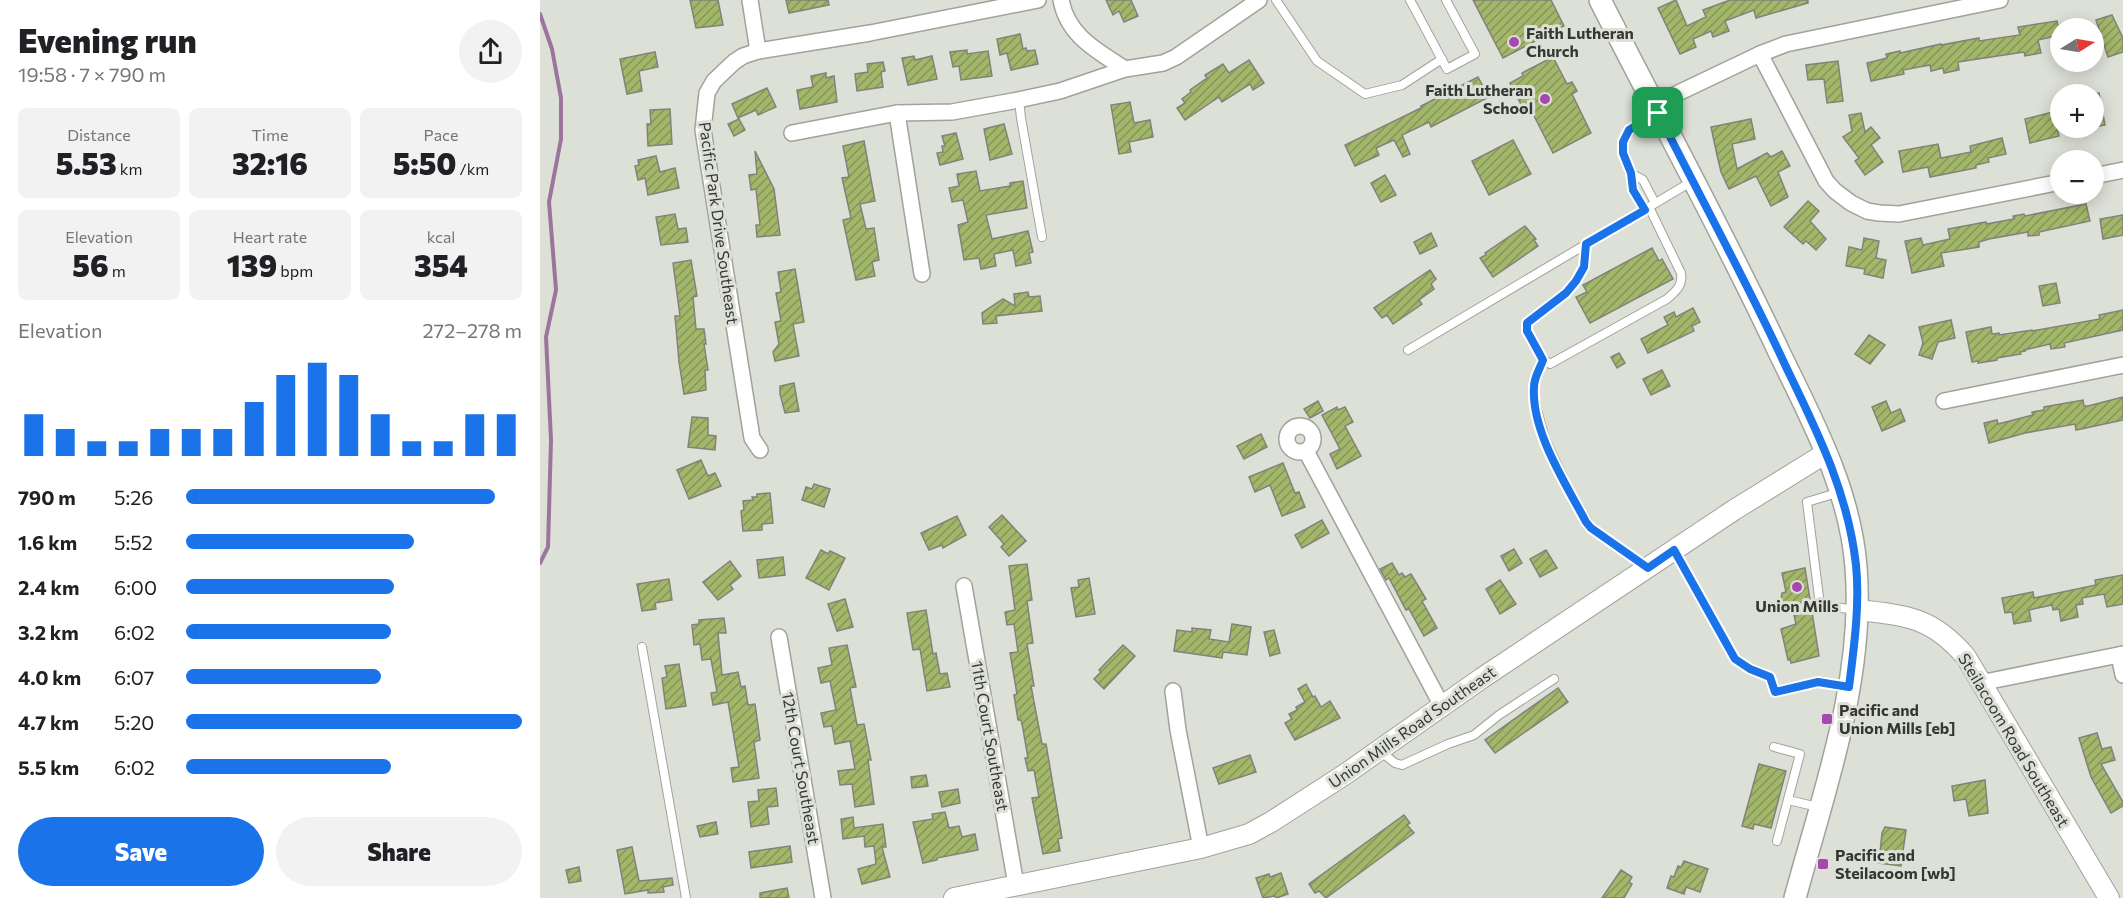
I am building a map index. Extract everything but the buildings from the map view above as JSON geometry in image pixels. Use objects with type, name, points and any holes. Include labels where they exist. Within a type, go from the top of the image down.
[{"type":"main road","points":[[1600,0],[1761,313],[1842,492],[1856,566],[1856,610],[1849,687],[1844,719],[1795,898]]},
{"type":"street","points":[[750,0],[758,51]]},
{"type":"street","name":"Pacific Park Drive Southeast","points":[[760,450],[752,438],[703,130],[707,93],[714,81],[734,62],[758,51],[870,33],[1038,0]]},
{"type":"street","points":[[1061,0],[1064,14],[1087,44],[1125,69]]},
{"type":"street","points":[[792,133],[897,113],[952,112],[1019,100],[1060,92],[1125,69],[1163,63],[1176,57],[1258,0]]},
{"type":"street","points":[[1656,109],[1760,54],[1801,40],[2000,0]]},
{"type":"street","points":[[1760,54],[1826,181],[1851,203],[1867,211],[1899,213],[2050,184]]},
{"type":"street","points":[[897,113],[922,274]]},
{"type":"street","points":[[2104,174],[2123,170]]},
{"type":"street","points":[[1944,401],[2123,365]]},
{"type":"street","points":[[1306,451],[1442,706]]},
{"type":"street","name":"Union Mills Road Southeast","points":[[954,898],[1201,848],[1249,834],[1272,822],[1674,550],[1794,471],[1826,453]]},
{"type":"street","name":"11th Court Southeast","points":[[964,586],[1016,885]]},
{"type":"street","name":"Steilacoom Road Southeast","points":[[1856,610],[1921,621],[1951,640],[1965,657],[2109,898]]},
{"type":"street","name":"12th Court Southeast","points":[[779,637],[823,898]]},
{"type":"street","points":[[1980,683],[2121,655],[2123,675]]},
{"type":"street","points":[[1173,691],[1178,730],[1201,848]]},
{"type":"lane","points":[[1276,0],[1317,61],[1365,94],[1402,85],[1442,59]]},
{"type":"lane","points":[[1410,0],[1447,69],[1475,54],[1446,0]]},
{"type":"lane","points":[[1019,100],[1042,237]]},
{"type":"lane","points":[[1650,207],[1633,190],[1631,173],[1623,153],[1623,142],[1629,130],[1656,109]]},
{"type":"lane","points":[[1586,244],[1584,267],[1576,281],[1566,293],[1527,323],[1527,331],[1543,360],[1550,364],[1667,299],[1681,283],[1681,273],[1650,207],[1643,180],[1631,173]]},
{"type":"lane","points":[[1408,350],[1692,181]]},
{"type":"lane","points":[[1543,360],[1534,384],[1534,399],[1545,439],[1567,486],[1591,528],[1648,568]]},
{"type":"lane","points":[[1842,492],[1807,502],[1820,606],[1856,610]]},
{"type":"lane","points":[[1674,550],[1735,659],[1750,669],[1770,677],[1775,692],[1818,682],[1849,687]]},
{"type":"lane","points":[[642,647],[686,898]]},
{"type":"lane","points":[[1378,751],[1402,765],[1474,735],[1499,715],[1554,680]]},
{"type":"lane","points":[[1774,747],[1800,754],[1777,841]]},
{"type":"lane","points":[[1788,800],[1820,807]]},
{"type":"waterway","points":[[540,14],[552,49],[561,98],[561,139],[549,202],[556,290],[546,337],[551,440],[548,547],[540,563]]},
{"type":"place","name":"Faith Lutheran Church","points":[[1514,42]]},
{"type":"place","name":"Faith Lutheran School","points":[[1545,99]]},
{"type":"place","name":"Union Mills","points":[[1797,587]]},
{"type":"place","name":"Pacific and Union Mills [eb]","points":[[1827,719]]},
{"type":"place","name":"Pacific and Steilacoom [wb]","points":[[1823,864]]},
{"type":"route","points":[[1658,113],[1761,313],[1842,492],[1856,566],[1854,647],[1849,687],[1818,682],[1775,692],[1770,677],[1750,669],[1735,659],[1674,550],[1648,568],[1591,528],[1567,486],[1545,439],[1534,399],[1534,384],[1543,360],[1527,331],[1527,323],[1566,293],[1582,273],[1586,244],[1645,210],[1633,190],[1631,173],[1623,153],[1623,142],[1629,130],[1658,113]]}]
